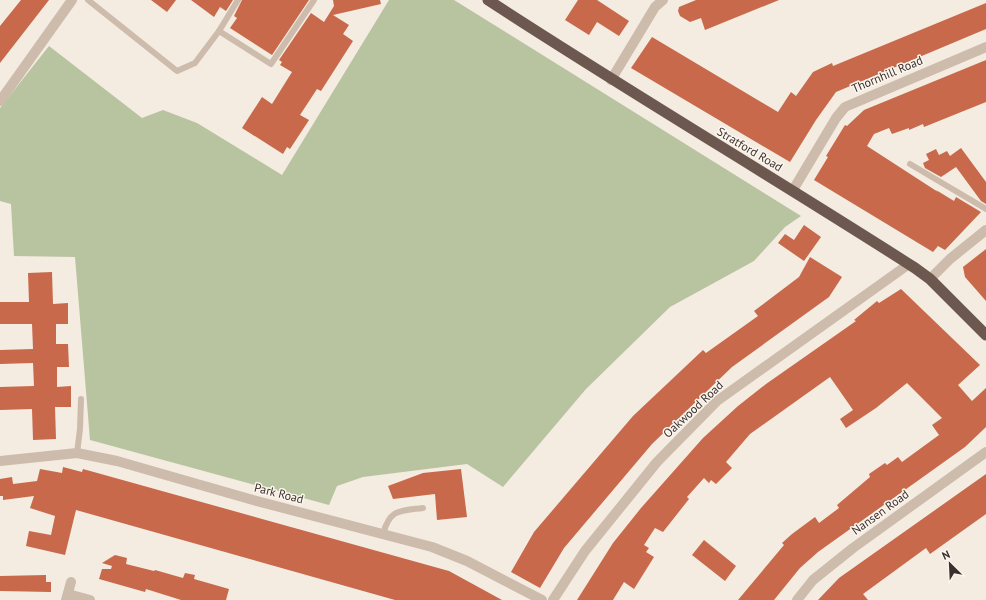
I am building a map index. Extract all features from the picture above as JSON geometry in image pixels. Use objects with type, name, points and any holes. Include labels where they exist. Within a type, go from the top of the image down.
[{"type":"highway","name":"Stratford Road","points":[[488,0],[611,80],[793,190],[910,264],[930,279],[986,335]]},
{"type":"street","points":[[0,101],[72,0]]},
{"type":"street","points":[[611,80],[655,7],[663,0]]},
{"type":"street","name":"Thornhill Road","points":[[793,190],[836,118],[845,107],[986,47]]},
{"type":"street","points":[[930,279],[950,259],[986,230]]},
{"type":"street","name":"Oakwood Road","points":[[553,600],[585,551],[657,462],[717,401],[910,264]]},
{"type":"street","name":"Nansen Road","points":[[797,600],[813,580],[853,548],[986,452]]},
{"type":"street","name":"Park Road","points":[[0,461],[77,453],[118,461],[253,500],[432,547],[450,554],[542,600]]},
{"type":"street","points":[[71,582],[67,597],[90,600]]},
{"type":"lane","points":[[88,0],[177,71],[195,62],[219,31],[238,0]]},
{"type":"lane","points":[[219,31],[272,64],[314,0]]},
{"type":"lane","points":[[910,164],[986,209]]},
{"type":"lane","points":[[77,453],[80,429],[81,399]]},
{"type":"lane","points":[[383,534],[387,520],[394,514],[404,510],[423,508]]},
{"type":"green space","points":[[389,0],[454,0],[801,216],[785,227],[754,261],[670,307],[586,389],[503,487],[467,464],[363,477],[337,486],[329,505],[90,440],[75,257],[14,256],[11,204],[0,201],[0,108],[49,46],[142,118],[163,110],[197,123],[282,175]]},
{"type":"building","points":[[21,0],[49,0],[0,63],[0,26]]},
{"type":"building","points":[[151,0],[176,0],[167,12]]},
{"type":"building","points":[[191,0],[233,0],[226,11],[220,7],[214,17]]},
{"type":"building","points":[[242,0],[309,0],[272,55],[230,28],[237,18],[234,16]]},
{"type":"building","points":[[333,0],[380,0],[381,4],[333,15],[349,25],[343,34],[353,41],[321,91],[317,89],[300,115],[309,120],[290,149],[287,147],[283,154],[242,128],[262,97],[272,104],[292,72],[280,65],[282,62],[279,60],[311,13],[324,22],[334,6]]},
{"type":"building","points":[[578,0],[597,0],[629,21],[619,36],[597,22],[589,35],[565,20]]},
{"type":"building","points":[[696,0],[779,0],[705,30],[701,18],[690,22],[680,16],[678,11],[679,7]]},
{"type":"building","points":[[986,3],[986,29],[836,92],[816,120],[790,162],[631,68],[652,37],[778,112],[791,92],[796,96],[813,72],[832,63],[833,66]]},
{"type":"building","points":[[986,60],[986,102],[924,127],[923,124],[909,130],[909,128],[892,134],[889,128],[874,134],[867,146],[938,192],[936,190],[954,201],[956,197],[981,212],[945,250],[938,246],[933,252],[814,180],[828,157],[826,156],[845,125],[847,126],[864,110]]},
{"type":"building","points":[[961,148],[986,182],[986,204],[981,201],[956,167],[941,177],[925,168],[923,163],[929,160],[926,154],[936,149],[939,155],[947,151],[950,156]]},
{"type":"building","points":[[804,225],[821,237],[804,261],[778,243],[785,234],[794,240]]},
{"type":"building","points":[[986,249],[986,301],[965,277],[963,267]]},
{"type":"building","points":[[810,257],[842,277],[829,297],[732,367],[652,444],[564,548],[540,588],[511,572],[534,532],[633,416],[703,350],[706,353],[758,316],[754,311],[799,277]]},
{"type":"building","points":[[52,272],[53,304],[68,303],[68,324],[56,324],[56,344],[68,344],[69,367],[57,367],[57,387],[71,386],[71,407],[55,407],[56,439],[33,440],[32,409],[0,410],[0,387],[34,386],[33,363],[0,364],[0,350],[33,349],[32,324],[0,324],[0,302],[29,302],[28,273]]},
{"type":"building","points":[[901,289],[980,365],[958,385],[972,401],[986,388],[986,427],[965,447],[818,552],[800,568],[774,600],[738,600],[784,545],[782,543],[792,534],[815,517],[819,523],[839,508],[837,505],[870,477],[869,474],[885,463],[887,465],[898,457],[902,462],[939,435],[932,425],[942,418],[907,383],[876,408],[846,428],[840,419],[853,410],[830,377],[750,434],[726,462],[732,468],[716,484],[711,480],[709,483],[704,478],[687,497],[689,499],[663,532],[655,528],[644,545],[649,548],[646,552],[654,557],[634,589],[624,582],[613,600],[577,600],[613,543],[641,508],[703,438],[738,406],[766,384],[856,321],[854,320],[877,301],[879,303]]},
{"type":"building","points":[[63,467],[82,472],[83,469],[449,571],[502,600],[395,600],[76,510],[65,555],[26,546],[29,531],[51,535],[55,516],[30,508],[34,496],[3,500],[3,496],[0,496],[0,479],[12,477],[13,484],[37,481],[40,469],[62,473]]},
{"type":"building","points":[[461,469],[467,517],[437,520],[435,494],[393,499],[388,486],[423,473]]},
{"type":"building","points":[[986,474],[986,514],[930,554],[926,548],[863,594],[868,600],[818,600],[839,578]]},
{"type":"building","points":[[704,540],[736,566],[725,581],[692,555]]},
{"type":"building","points":[[115,555],[127,558],[126,564],[154,571],[155,570],[183,578],[185,573],[195,575],[194,579],[229,589],[226,600],[181,600],[146,589],[145,592],[99,579],[102,569],[111,569],[112,566],[102,563]]},
{"type":"building","points":[[46,575],[46,582],[51,582],[51,592],[0,591],[0,576]]}]
